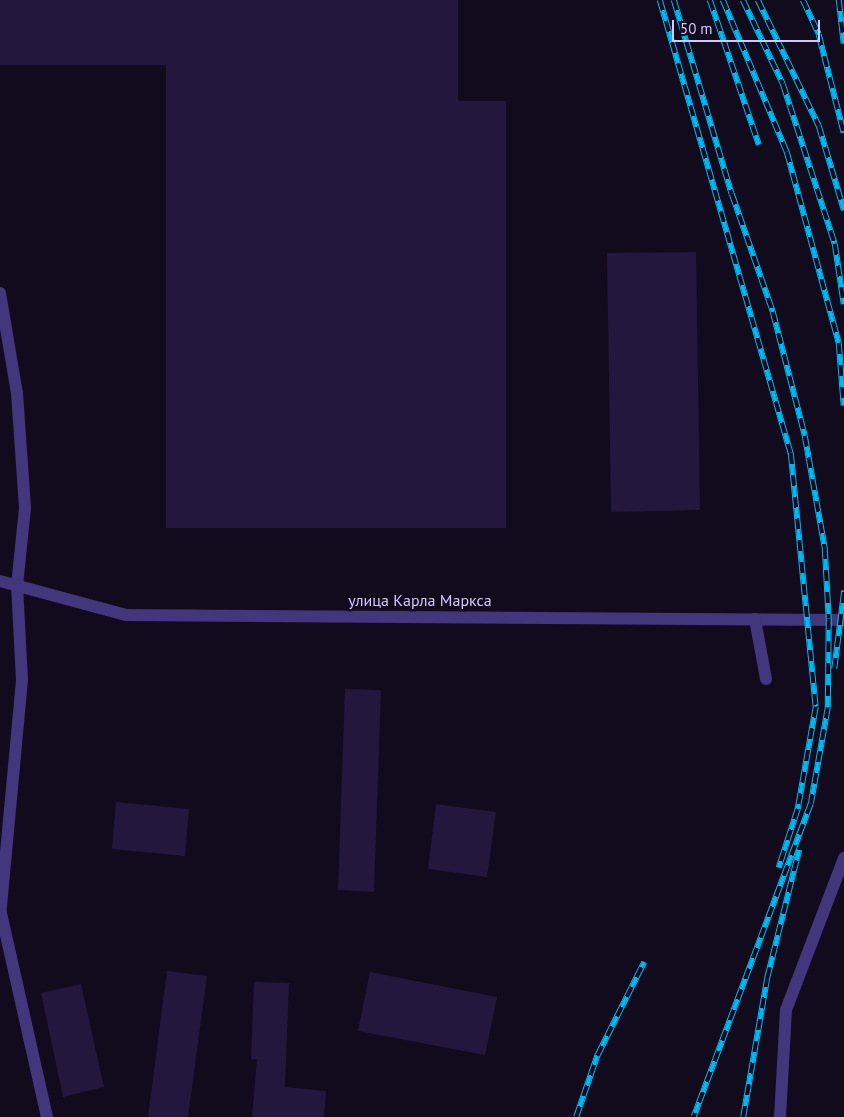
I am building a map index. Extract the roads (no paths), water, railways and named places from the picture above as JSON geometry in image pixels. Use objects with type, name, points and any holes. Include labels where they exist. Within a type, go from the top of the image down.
[{"type":"street","points":[[0,293],[17,393],[25,508],[17,586],[22,680],[0,914],[47,1117]]},
{"type":"street","name":"улица Карла Маркса","points":[[0,581],[126,615],[844,620]]},
{"type":"street","points":[[755,619],[766,679]]},
{"type":"street","points":[[780,1117],[786,1010],[844,858]]},
{"type":"railway","points":[[660,0],[791,453],[816,707],[798,809],[779,868]]},
{"type":"railway","points":[[674,0],[732,194],[773,312],[805,436],[825,548],[829,619],[828,708],[811,804],[694,1117]]},
{"type":"railway","points":[[710,0],[759,145]]},
{"type":"railway","points":[[723,0],[787,152],[839,343],[844,406]]},
{"type":"railway","points":[[743,0],[783,84],[835,244],[844,304]]},
{"type":"railway","points":[[758,0],[819,126],[844,210]]},
{"type":"railway","points":[[803,0],[819,35],[844,133]]},
{"type":"railway","points":[[839,0],[844,44]]},
{"type":"railway","points":[[834,669],[844,591]]},
{"type":"railway","points":[[743,1117],[767,978],[799,850]]},
{"type":"railway","points":[[576,1117],[597,1056],[644,962]]}]
